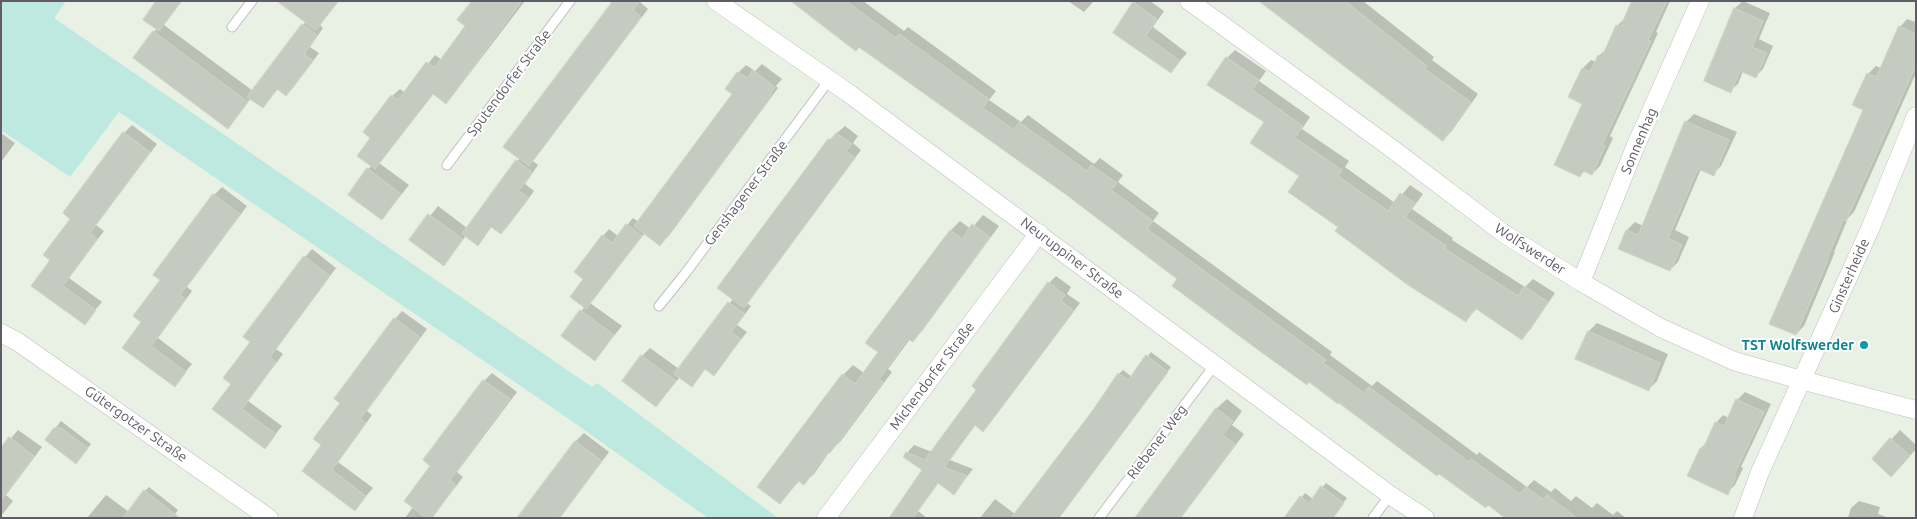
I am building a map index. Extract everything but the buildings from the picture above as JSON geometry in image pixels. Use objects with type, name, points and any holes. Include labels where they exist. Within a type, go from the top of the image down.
[{"type":"street","name":"Neuruppiner Straße","points":[[716,1],[830,79],[1039,233],[1214,366],[1390,495],[1425,518]]},
{"type":"street","name":"Wolfswerder","points":[[1188,1],[1387,145],[1506,235],[1581,282],[1661,328],[1734,360],[1801,380],[1916,410]]},
{"type":"street","name":"Sonnenhag","points":[[1581,282],[1636,145],[1700,1]]},
{"type":"street","name":"Ginsterheide","points":[[1743,518],[1760,472],[1870,229],[1916,116]]},
{"type":"street","name":"Michendorfer Straße","points":[[826,518],[1039,233]]},
{"type":"street","name":"Gütergotzer Straße","points":[[1,333],[18,342],[269,518]]},
{"type":"lane","points":[[232,27],[252,1]]},
{"type":"lane","name":"Sputendorfer Straße","points":[[447,165],[570,1]]},
{"type":"lane","name":"Genshagener Straße","points":[[659,306],[830,79]]},
{"type":"lane","name":"Riebener Weg","points":[[1099,518],[1214,366]]},
{"type":"lane","points":[[1373,518],[1390,495]]},
{"type":"shaded area","points":[[1,1],[66,1],[54,18],[592,387],[597,383],[778,518],[708,518],[569,419],[119,112],[70,177],[1,130]]},
{"type":"place","name":"TST Wolfswerder","points":[[1864,345]]}]
